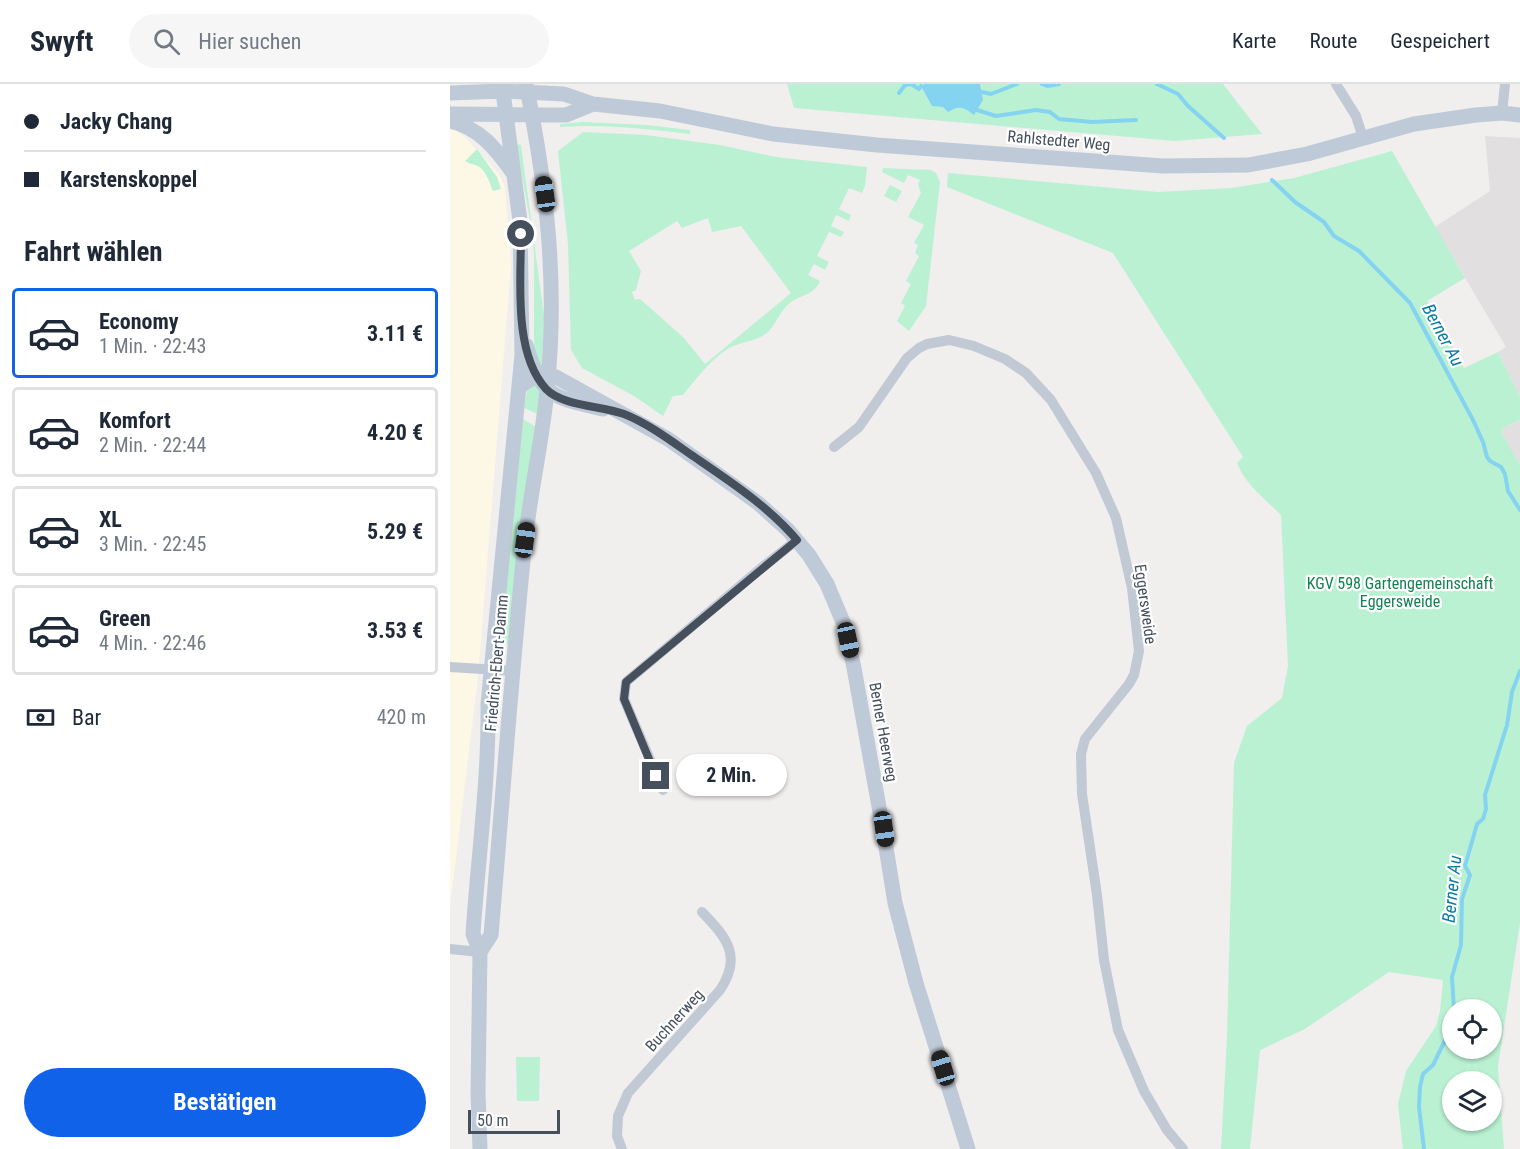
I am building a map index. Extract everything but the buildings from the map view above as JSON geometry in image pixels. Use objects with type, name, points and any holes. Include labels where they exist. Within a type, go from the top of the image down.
[{"type":"main road","name":"Rahlstedter Weg","points":[[450,93],[503,87],[527,88],[564,94],[593,104],[660,111],[773,134],[835,141],[1163,166],[1248,165],[1307,154],[1414,124],[1476,115],[1502,113],[1520,115]]},
{"type":"main road","points":[[503,87],[516,178],[521,234],[520,387],[544,381]]},
{"type":"main road","points":[[527,88],[548,216],[551,316],[544,381]]},
{"type":"main road","name":"Rahlstedter Weg","points":[[450,114],[566,115],[593,104]]},
{"type":"main road","points":[[450,121],[461,124],[483,137],[516,178]]},
{"type":"main road","points":[[521,327],[544,381]]},
{"type":"main road","name":"Berner Heerweg","points":[[544,381],[569,383],[668,440],[751,497],[778,519],[797,540],[827,584],[845,627],[870,753],[895,903],[912,968],[968,1149]]},
{"type":"main road","name":"Friedrich-Ebert-Damm","points":[[480,952],[491,935],[525,540],[544,381]]},
{"type":"main road","name":"Friedrich-Ebert-Damm","points":[[480,1149],[478,1070],[480,952],[473,934],[489,734],[488,704],[520,387]]},
{"type":"street","points":[[1336,84],[1356,116],[1363,138]]},
{"type":"street","points":[[1502,113],[1505,84]]},
{"type":"street","name":"Eggersweide","points":[[834,447],[859,427],[913,352],[927,344],[949,340],[990,351],[1005,359],[1034,381],[1052,400],[1108,496],[1116,518],[1132,588],[1139,651],[1134,675],[1129,684],[1085,739],[1081,754],[1082,794],[1104,960],[1118,1030],[1144,1091],[1167,1130],[1183,1149]]},
{"type":"street","points":[[663,790],[624,699],[626,682],[797,540]]},
{"type":"street","points":[[450,667],[514,671]]},
{"type":"street","name":"Buchnerweg","points":[[622,1149],[617,1136],[618,1116],[628,1093],[720,990],[729,976],[729,946],[720,931],[702,912]]},
{"type":"street","points":[[450,949],[480,952]]},
{"type":"shaded area","points":[[450,129],[465,137],[499,174],[505,187],[511,265],[478,677],[450,907]]},
{"type":"shaded area","points":[[1485,136],[1520,138],[1520,397],[1498,352],[1506,347],[1435,227],[1490,191]]},
{"type":"shaded area","points":[[1520,420],[1520,464],[1501,432],[1505,427]]},
{"type":"green space","points":[[787,84],[1223,84],[1262,134],[1175,141],[794,108]]},
{"type":"green space","points":[[583,122],[646,125],[690,130],[690,134],[609,127],[560,127],[560,124]]},
{"type":"green space","points":[[583,132],[646,135],[720,145],[776,157],[867,167],[862,193],[849,188],[839,209],[851,215],[849,221],[836,215],[831,226],[844,232],[841,237],[829,232],[817,256],[829,262],[825,270],[814,264],[808,275],[820,281],[818,286],[787,305],[768,332],[754,340],[729,348],[716,358],[683,395],[673,396],[663,416],[634,396],[582,368],[571,350],[568,244],[558,151]],"holes":[[[708,218],[712,232],[741,226],[791,293],[705,364],[684,338],[640,299],[635,300],[632,292],[636,290],[641,271],[629,251],[677,221],[682,228]]]},
{"type":"green space","points":[[516,144],[521,145],[544,316],[542,368],[534,350],[534,253]]},
{"type":"green space","points":[[477,149],[497,177],[501,189],[493,191],[482,169],[465,161]]},
{"type":"green space","name":"KGV 598 Gartengemeinschaft Eggersweide","points":[[1392,151],[1465,278],[1427,301],[1464,368],[1498,352],[1520,397],[1520,420],[1505,427],[1501,432],[1520,464],[1520,923],[1502,1040],[1502,999],[1442,999],[1442,1059],[1499,1059],[1498,1071],[1442,1071],[1442,1131],[1502,1131],[1502,1121],[1504,1149],[1403,1149],[1398,1104],[1406,1071],[1436,1026],[1443,980],[1389,972],[1305,1029],[1260,1050],[1250,1149],[1221,1149],[1227,1037],[1234,763],[1247,726],[1282,698],[1288,666],[1281,515],[1245,478],[1237,463],[1243,457],[1113,253],[947,187],[948,173],[1158,192],[1231,188],[1294,178]]},
{"type":"green space","points":[[883,168],[930,170],[936,173],[940,182],[926,306],[909,331],[897,321],[905,306],[901,303],[911,284],[906,281],[919,256],[915,253],[918,245],[914,243],[924,225],[908,217],[921,193],[918,184],[920,180],[908,175],[904,183],[882,172]]},
{"type":"green space","points":[[890,185],[902,191],[896,202],[884,196]]},
{"type":"green space","points":[[536,384],[541,388],[538,414],[524,408],[527,391]]},
{"type":"green space","points":[[523,419],[536,427],[509,644],[501,643]]},
{"type":"green space","points":[[516,1057],[540,1057],[539,1101],[517,1101]]},
{"type":"water","points":[[925,84],[980,84],[983,100],[974,115],[961,108],[948,112],[943,107],[932,106],[921,86]]},
{"type":"waterway","points":[[899,93],[905,85],[911,84],[919,89],[921,86]]},
{"type":"waterway","points":[[982,92],[991,94],[1017,84]]},
{"type":"waterway","points":[[1042,84],[1047,86],[1059,84]]},
{"type":"waterway","name":"Berner Au","points":[[1157,84],[1178,94],[1224,138]]},
{"type":"waterway","points":[[977,110],[996,116],[1036,110],[1050,112],[1059,119],[1092,122],[1136,120]]},
{"type":"waterway","name":"Berner Au","points":[[1272,180],[1295,202],[1324,222],[1334,236],[1359,251],[1410,303],[1473,420],[1487,457],[1501,467],[1505,474],[1508,491],[1520,510]]},
{"type":"waterway","name":"Berner Au","points":[[1453,999],[1452,977],[1461,945],[1462,899],[1470,875],[1465,866],[1477,824],[1483,819],[1486,809],[1485,795],[1507,725],[1512,692],[1520,671]]},
{"type":"waterway","name":"Berner Au","points":[[1424,1149],[1419,1107],[1420,1087],[1423,1074],[1433,1065],[1442,1047]]},
{"type":"route","points":[[521,234],[521,327],[530,359],[547,391],[569,401],[623,414],[639,422],[759,503],[797,540],[626,682],[624,699],[656,776]]}]
